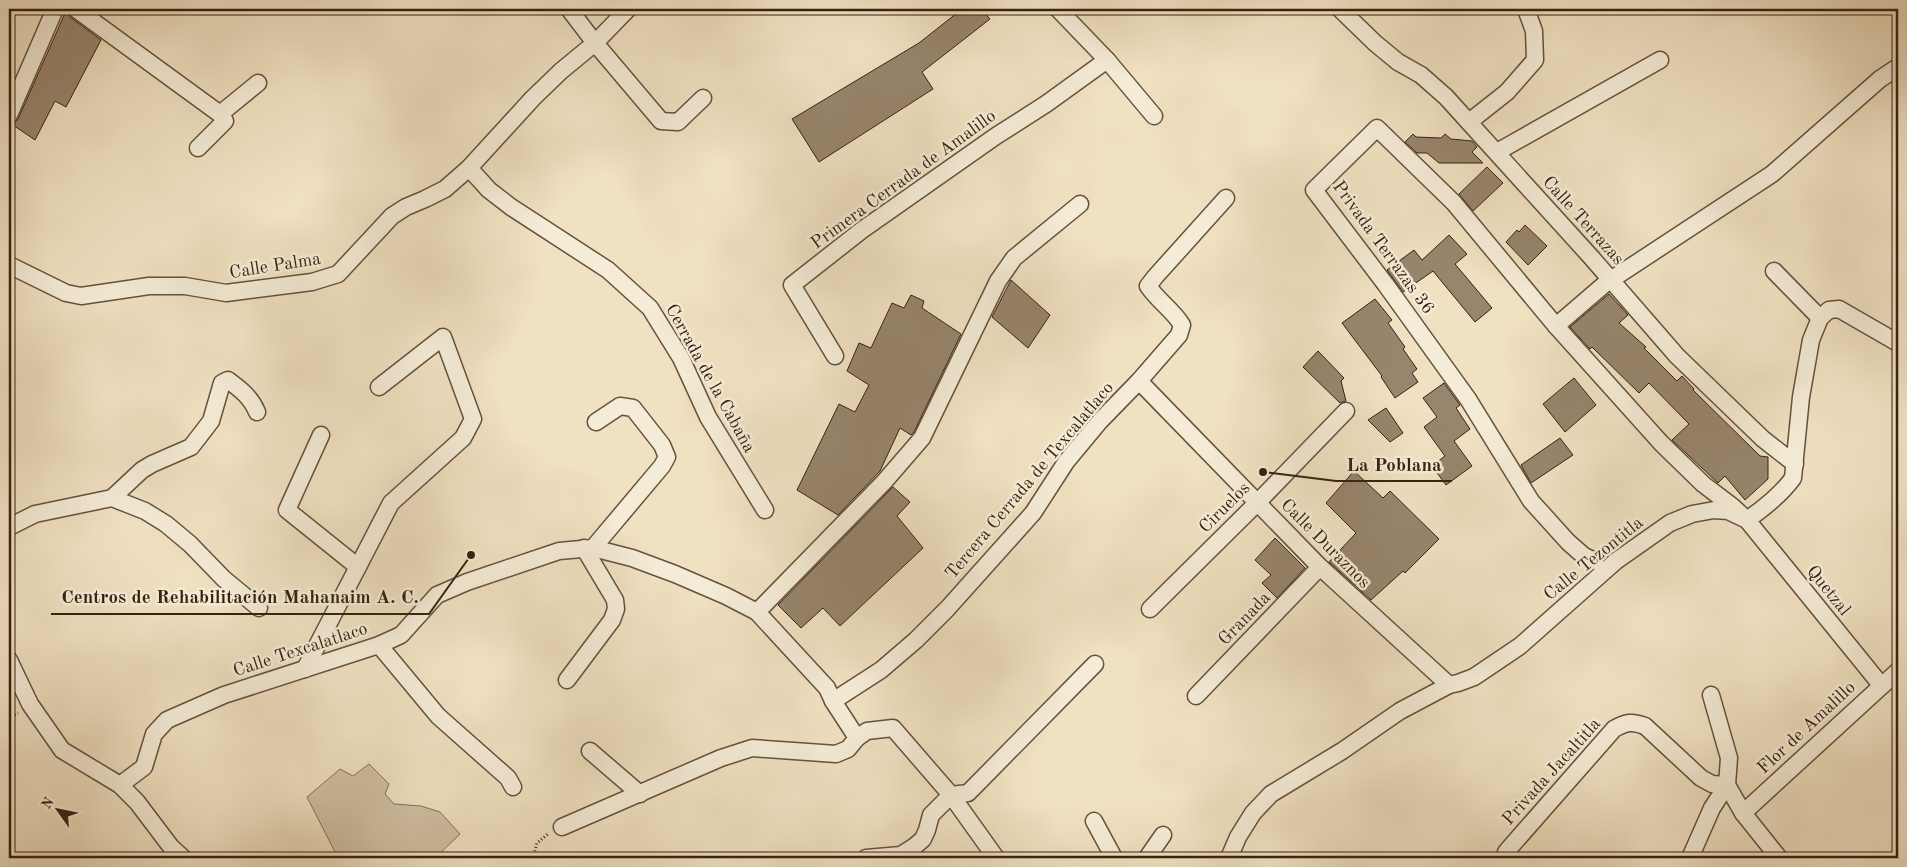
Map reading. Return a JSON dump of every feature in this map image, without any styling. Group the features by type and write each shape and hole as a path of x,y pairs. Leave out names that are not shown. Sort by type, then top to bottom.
{"street":[{"path":"9,115 55,9"},
{"path":"76,9 222,118"},
{"path":"569,9 595,43 661,120 678,122 704,98"},
{"name":"Calle Palma","path":"9,265 66,293 81,296 149,286 185,286 226,293 312,282 338,274 392,216 406,207 425,200 445,189 469,168 533,98 561,71 595,43 628,9"},
{"path":"1058,9 1107,60 1154,116"},
{"name":"Calle Terrazas","path":"1340,9 1375,43 1398,62 1421,75 1446,97 1677,356 1763,439 1795,464"},
{"path":"1469,122 1507,92 1535,60 1534,31 1526,9"},
{"name":"Primera Cerrada de Amalillo","path":"835,356 792,285 862,230 1107,60"},
{"path":"1497,152 1660,60"},
{"path":"1556,326 1611,280 1772,174 1880,79 1898,67"},
{"path":"198,148 222,118 258,83"},
{"name":"Privada Terrazas 36","path":"1595,561 1584,556 1568,542 1531,501 1468,399 1386,285 1314,190 1377,128 1454,202 1556,326 1662,444 1703,484 1747,520"},
{"name":"Cerrada de la Cabaña","path":"469,168 489,190 511,207 608,270 650,308 681,358 708,417 765,510"},
{"name":"Tercera Cerrada de Texcalatlaco","path":"833,701 881,670 916,640 947,609 1033,513 1066,462 1179,335 1182,325 1177,317 1156,298 1148,286 1226,198"},
{"path":"757,612 884,482 922,438 998,281 1014,258 1080,204"},
{"path":"1774,271 1820,318"},
{"path":"1747,520 1763,508 1793,478 1804,378 1811,340 1820,318 1829,310 1839,309 1898,344"},
{"path":"305,669 391,503 463,438 473,419 443,337 379,387"},
{"path":"9,527 34,514 112,498 142,470 191,447 211,422 222,383 228,380 246,394 254,404 257,412"},
{"name":"Calle Duraznos","path":"1139,381 1320,567 1449,685"},
{"path":"567,680 612,620 616,610 616,600 589,548 662,466 666,457 662,445 633,408 620,406 596,422"},
{"name":"Ciruelos","path":"1150,610 1346,411"},
{"path":"321,435 287,510 358,567"},
{"path":"112,498 145,511 166,524 190,544 224,579 259,608"},
{"name":"Calle Tezontitla","path":"1229,858 1238,836 1252,814 1271,794 1342,751 1400,711 1449,685 1474,677 1520,646 1616,561 1670,523 1692,514 1714,510 1728,511 1747,520"},
{"name":"Quetzal","path":"1747,520 1881,685"},
{"name":"Calle Texcalatlaco","path":"120,785 144,767 154,734 167,720 224,695 379,645 401,635 438,595 467,582 559,551 589,548 632,558 676,574 757,612 827,688 833,701 857,738"},
{"name":"Granada","path":"1196,696 1320,567"},
{"path":"379,645 438,716 508,778 513,787"},
{"path":"9,660 30,704 62,750 120,785 137,802 170,847 183,858"},
{"path":"866,858 901,855 915,846 923,838 931,815 951,795 968,793 1095,664"},
{"name":"Flor de Amalillo","path":"1742,813 1898,671"},
{"path":"1690,858 1712,808 1727,785 1729,758 1711,695"},
{"name":"Privada Jacaltitla","path":"1506,852 1614,730 1624,723 1634,721 1645,726 1701,778 1712,784 1727,785"},
{"path":"562,827 721,758 752,748 836,754 848,749 857,738 867,731 893,728 951,795 996,858"},
{"path":"590,751 640,794"},
{"path":"1727,785 1742,813 1779,858"},
{"path":"1094,821 1114,858"},
{"path":"1147,858 1163,835"}],"path":[{"path":"533,858 537,843 544,836 562,827"}],"shaded area":[{"path":"369,764 389,784 385,794 394,804 421,806 440,812 460,834 435,858 338,858 307,797 340,769 353,776"}],"building":[{"path":"962,9 981,9 990,19 922,72 933,89 819,162 792,119 919,43"},
{"path":"66,11 70,17 101,40 66,107 55,101 35,140 13,125 18,119"},
{"path":"1413,134 1416,137 1441,138 1445,134 1451,139 1472,141 1477,147 1472,152 1483,163 1439,163 1427,153 1417,153 1405,142"},
{"path":"1487,167 1503,183 1473,211 1459,194"},
{"path":"1525,225 1547,246 1528,265 1506,242 1517,230 1519,232"},
{"path":"1449,235 1467,254 1455,264 1492,308 1475,322 1433,271 1403,292 1387,270 1414,250 1422,260"},
{"path":"1011,280 1050,315 1028,348 992,317"},
{"path":"1609,294 1628,315 1619,323 1646,347 1644,348 1677,381 1682,376 1693,390 1760,456 1768,457 1768,479 1745,500 1725,476 1718,483 1672,440 1689,424 1649,383 1639,393 1592,347 1590,349 1570,327"},
{"path":"911,295 924,301 922,308 961,334 914,432 911,435 900,428 880,471 838,515 797,490 839,404 855,412 869,385 847,371 859,343 871,348 892,303 904,308"},
{"path":"1375,299 1392,320 1388,323 1405,347 1403,349 1417,369 1412,373 1418,382 1395,398 1382,376 1342,323"},
{"path":"1318,351 1344,378 1341,381 1346,401 1340,403 1303,367"},
{"path":"1574,378 1596,405 1565,432 1543,404"},
{"path":"1444,383 1460,405 1456,408 1470,429 1454,441 1472,466 1446,485 1432,466 1445,456 1424,427 1437,417 1423,398"},
{"path":"1386,408 1403,433 1390,442 1368,420"},
{"path":"1560,438 1573,455 1531,483 1521,465"},
{"path":"1354,471 1383,498 1390,491 1439,539 1405,573 1403,571 1371,600 1329,562 1356,533 1326,503"},
{"path":"893,487 910,502 897,516 923,548 840,626 823,608 801,628 778,605"},
{"path":"1275,538 1305,568 1277,598 1262,583 1271,575 1255,560"}],"place":[{"name":"La Poblana","path":"1263,472"},
{"name":"Centros de Rehabilitación Mahanaim A. C.","path":"471,555"}]}
